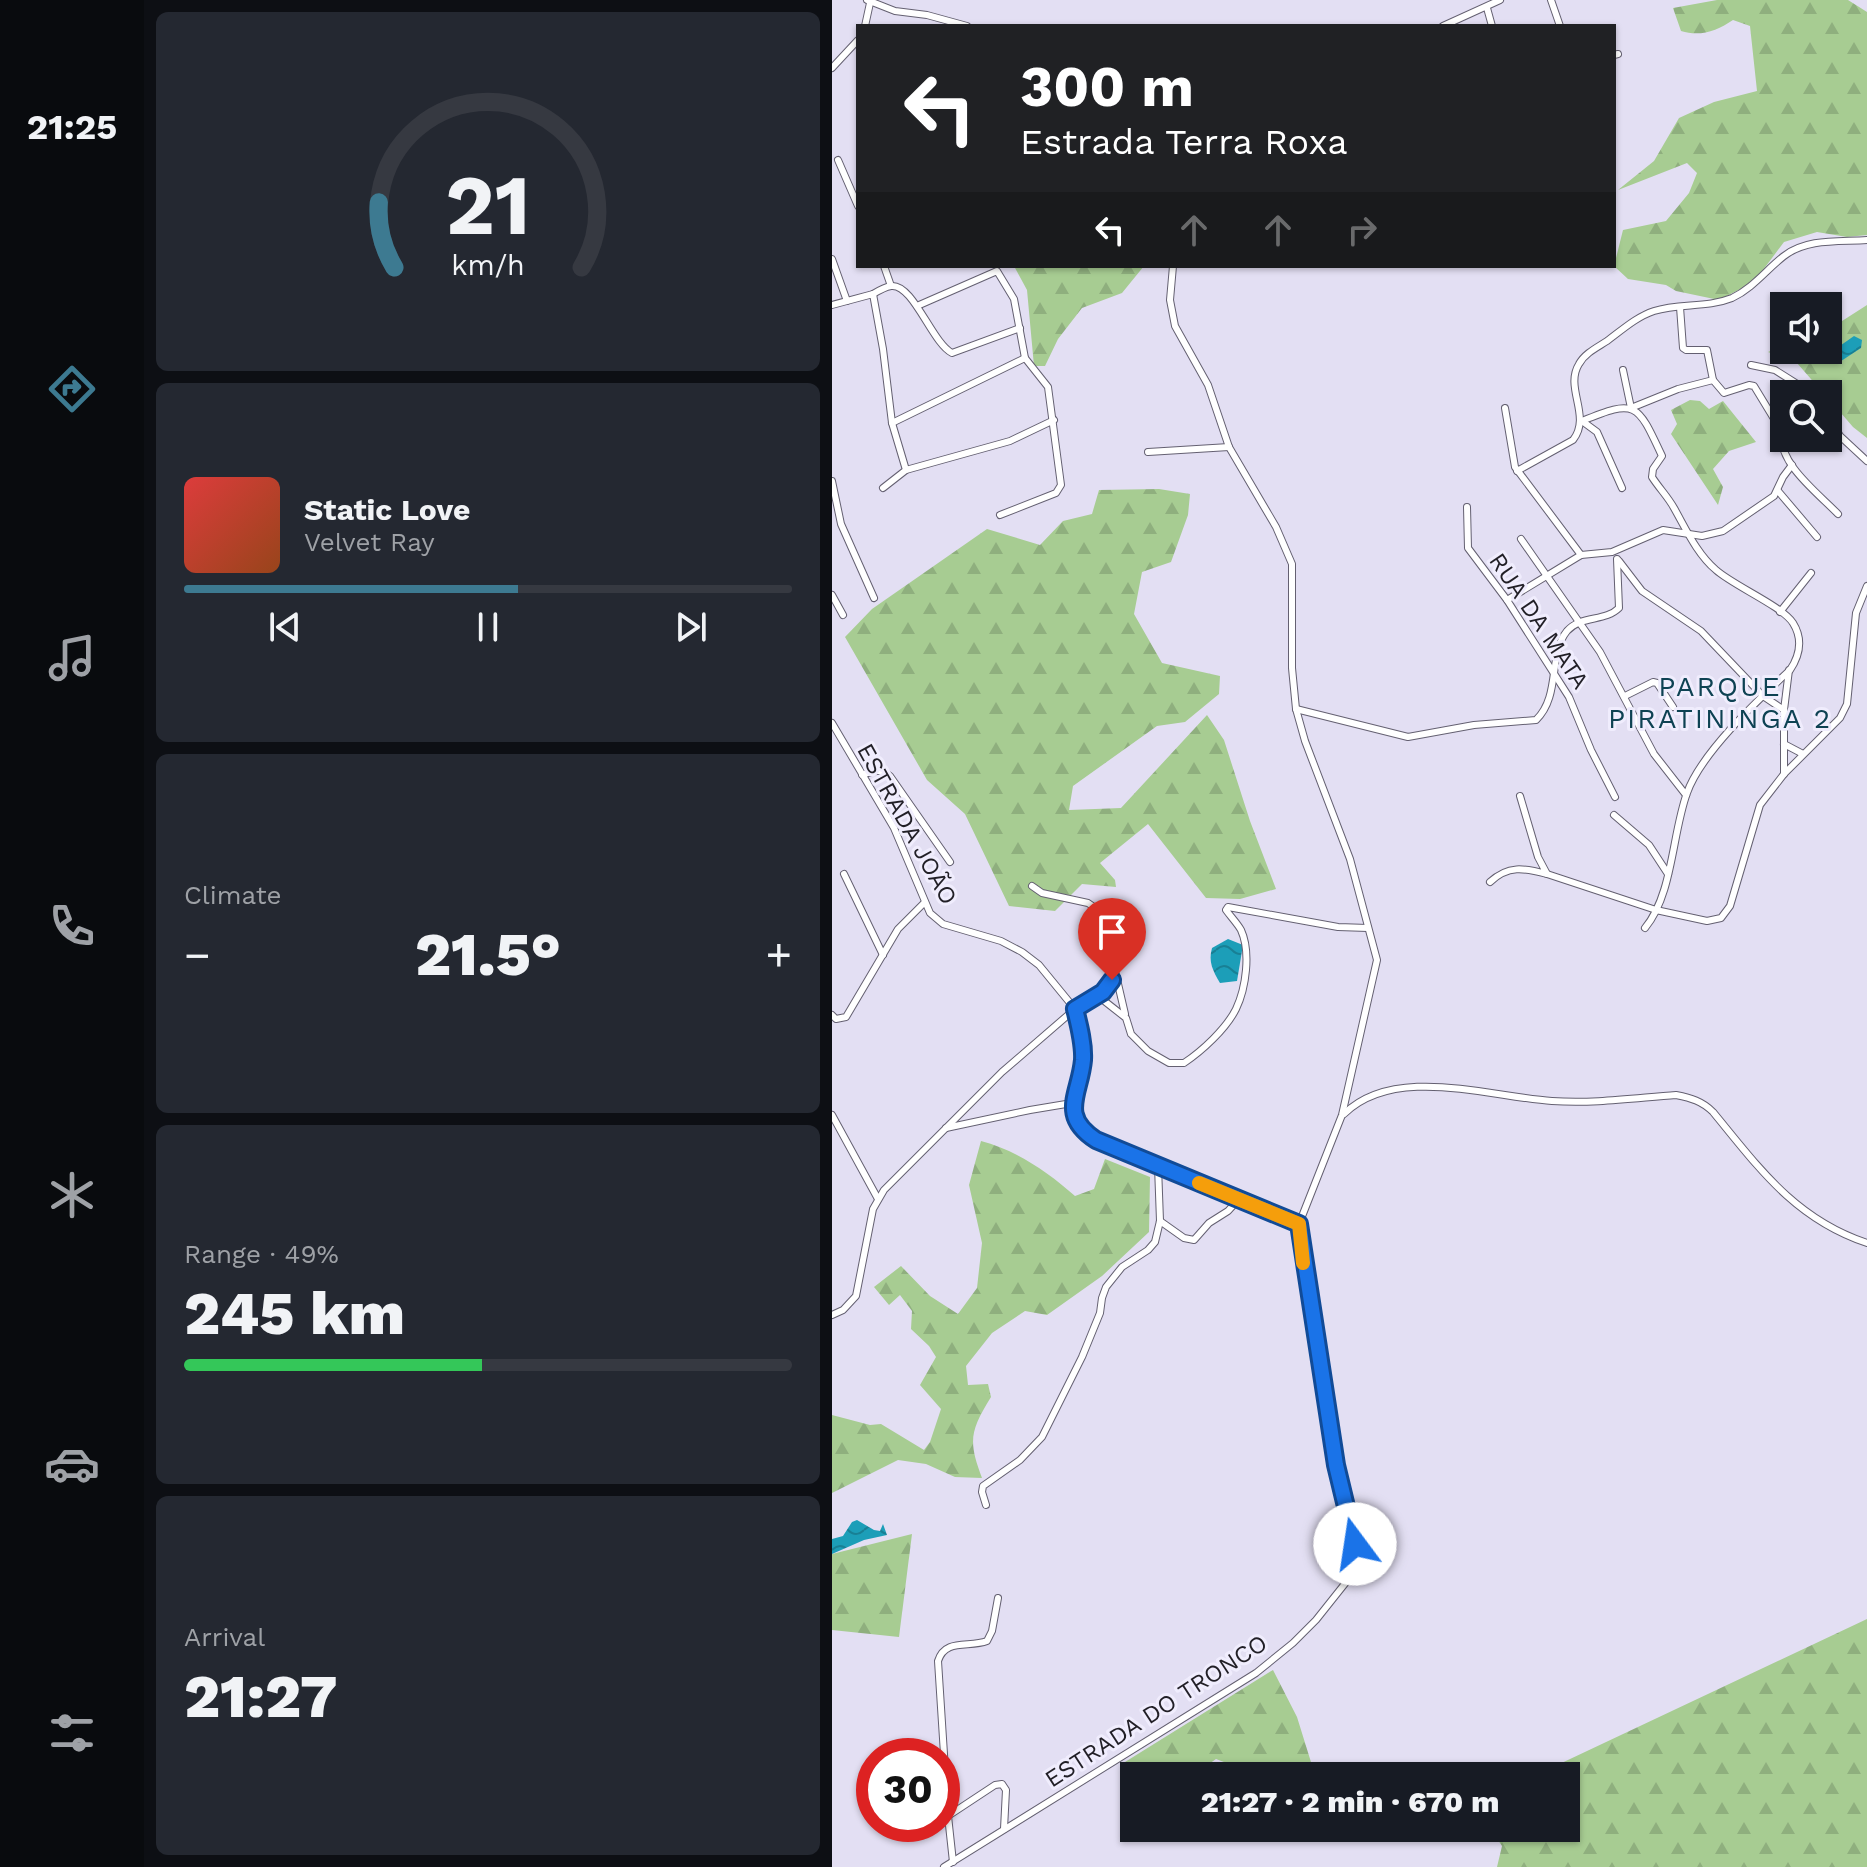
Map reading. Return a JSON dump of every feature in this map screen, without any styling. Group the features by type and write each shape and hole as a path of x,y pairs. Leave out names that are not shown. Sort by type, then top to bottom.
{"street":[{"path":"1448,24 1500,0"},
{"path":"1551,0 1559,24"},
{"path":"865,24 868,2 959,24"},
{"path":"1487,8 1491,24"},
{"path":"832,68 856,42"},
{"path":"838,160 856,201"},
{"path":"1517,471 1573,440 1582,421 1575,382 1577,367 1581,360 1641,317 1664,309 1719,303 1735,296 1797,248 1821,242 1867,240"},
{"path":"832,259 847,301"},
{"path":"885,268 891,286"},
{"path":"1075,1009 1083,1059 1072,1103 1075,1117 1089,1135 1299,1224 1342,1115 1377,960 1350,859 1296,709 1292,668 1292,564 1276,527 1229,447 1208,385 1180,337 1171,313 1173,268"},
{"path":"917,306 997,271 1014,299 1025,358 1048,387 1054,420 1059,489 1056,493 1000,515"},
{"path":"832,305 891,286 899,287 917,306 941,345 952,353 1020,328"},
{"path":"873,294 892,423 906,470"},
{"path":"1680,307 1683,348 1707,350 1713,380 1724,393 1754,386 1782,432 1780,444 1792,465 1838,514"},
{"path":"892,423 1025,358"},
{"path":"1751,365 1775,370 1791,380"},
{"path":"1623,370 1631,408 1639,414 1662,456 1653,469 1652,477 1686,533 1712,566 1726,578 1793,622 1799,638 1799,653 1790,670 1700,764 1686,795 1668,874 1656,910 1645,928"},
{"path":"1582,421 1616,407 1631,408 1678,389 1713,380"},
{"path":"1505,408 1517,471 1581,555"},
{"path":"883,488 906,470 1010,441 1054,420"},
{"path":"1582,421 1597,432 1622,488"},
{"path":"1842,438 1867,461"},
{"path":"1148,452 1229,447"},
{"path":"1507,600 1581,555 1615,556 1655,532 1670,530 1702,536 1723,531 1770,500 1792,465"},
{"path":"832,481 841,524 874,598"},
{"path":"1778,491 1817,537"},
{"name":"RUA DA MATA","path":"1467,507 1468,548 1507,600 1555,675 1575,709 1591,750 1615,797"},
{"path":"832,531 841,524"},
{"path":"1521,539 1581,622 1625,696 1654,754 1686,795"},
{"path":"1296,709 1408,737 1474,725 1536,720 1545,707 1563,637 1581,622 1611,614 1619,608 1615,556"},
{"path":"1615,556 1642,591 1701,631 1763,696 1784,710"},
{"path":"1780,612 1811,573"},
{"path":"1490,882 1502,871 1524,868 1656,910 1707,921 1714,921 1726,913 1760,805 1784,774 1840,718 1847,704 1856,613 1867,586"},
{"path":"832,595 843,615"},
{"path":"1784,774 1784,710 1790,670"},
{"path":"1625,696 1653,682 1657,683 1673,707"},
{"name":"ESTRADA JOÃO","path":"832,723 905,851 930,913 943,924 1001,941 1022,952 1039,965 1075,1009"},
{"path":"1784,744 1803,754"},
{"path":"862,775 884,770 950,862"},
{"path":"1520,796 1538,857 1547,874"},
{"path":"1614,815 1649,845 1668,874"},
{"path":"844,874 883,955"},
{"path":"1032,886 1042,893 1088,903 1101,912 1115,941 1115,971 1131,1034 1158,1057 1178,1064 1192,1057 1236,1009 1247,953 1241,929 1226,910 1228,907 1338,927 1368,928"},
{"path":"832,1015 836,1019 846,1017 898,929 924,903"},
{"path":"832,1315 843,1310 856,1296 870,1222 878,1199 896,1177 1002,1072 1075,1009 1108,988 1115,971"},
{"path":"1098,996 1126,1018"},
{"path":"1342,1115 1361,1099 1373,1095 1434,1087 1553,1102 1676,1095 1687,1097 1713,1112 1759,1169 1796,1206 1825,1226 1867,1243"},
{"path":"946,1128 1072,1103"},
{"path":"833,1120 878,1199"},
{"path":"986,1505 983,1486 1020,1460 1042,1437 1061,1403 1100,1313 1106,1287 1122,1267 1155,1242 1160,1221 1158,1166"},
{"path":"1160,1221 1184,1238 1194,1240 1209,1223 1228,1211 1239,1199"},
{"name":"ESTRADA DO TRONCO","path":"944,1867 1256,1673 1303,1634 1351,1576 1357,1552 1336,1465 1299,1224"},
{"path":"943,1738 938,1661 945,1650 958,1644 987,1641 998,1598"},
{"path":"960,1808 995,1785 1002,1784 1006,1790 1004,1829"},
{"path":"951,1842 953,1862"}],"green space":[{"path":"1717,0 1848,0 1867,12 1867,235 1847,237 1817,232 1784,242 1754,282 1719,300 1676,291 1666,285 1628,279 1616,268 1623,230 1666,221 1689,193 1697,173 1687,163 1618,190 1654,161 1679,118 1714,102 1757,91 1750,26 1733,20 1708,32 1681,31 1673,8"},
{"path":"1015,268 1142,268 1122,293 1082,308 1058,339 1045,366 1034,366 1027,290"},
{"path":"1867,305 1867,438 1842,414 1842,380 1812,380 1798,364 1842,364 1842,321"},
{"path":"1690,400 1700,401 1709,409 1723,401 1756,442 1729,451 1713,469 1723,487 1718,505 1671,434 1677,424 1671,410"},
{"path":"1159,489 1190,494 1188,515 1171,562 1142,572 1134,614 1162,663 1220,676 1219,694 1185,722 1157,726 1073,786 1069,810 1121,808 1207,715 1224,740 1276,889 1240,899 1206,898 1148,824 1100,863 1115,880 1116,887 1082,884 1055,911 1009,906 965,814 927,780 845,637 872,609 987,529 1040,545 1063,521 1092,514 1099,490"},
{"path":"981,1141 1031,1163 1075,1196 1094,1189 1105,1159 1150,1177 1149,1232 1102,1276 1047,1315 1025,1311 992,1333 966,1366 968,1385 988,1384 991,1397 973,1436 982,1478 955,1477 926,1464 898,1460 832,1493 832,1415 870,1425 881,1424 924,1450 930,1442 941,1409 920,1385 936,1357 911,1329 912,1311 900,1295 889,1305 874,1287 901,1266 930,1296 958,1314 977,1288 982,1243 969,1185"},
{"path":"912,1534 899,1637 832,1630 832,1554"},
{"path":"1867,1619 1867,1867 1497,1867 1502,1846 1499,1842 1580,1842 1580,1762 1564,1762"},
{"path":"1273,1670 1297,1717 1311,1762 1224,1762 1216,1759 1212,1762 1125,1762"}],"water":[{"path":"1854,336 1862,340 1861,348 1842,360 1842,344"},
{"path":"1228,939 1243,945 1237,981 1220,983 1212,966 1211,953 1212,948"},
{"path":"857,1520 880,1531 883,1524 887,1535 864,1540 832,1554 832,1539 843,1536 852,1522"}],"slow traffic":[{"path":"1199,1183 1299,1224 1303,1263"}],"district":[{"name":"PARQUE PIRATININGA 2","path":"1720,702"}],"route":[{"path":"1112,980 1103,992 1075,1009 1083,1059 1072,1103 1075,1117 1096,1140 1299,1224 1336,1465 1355,1544"}]}
